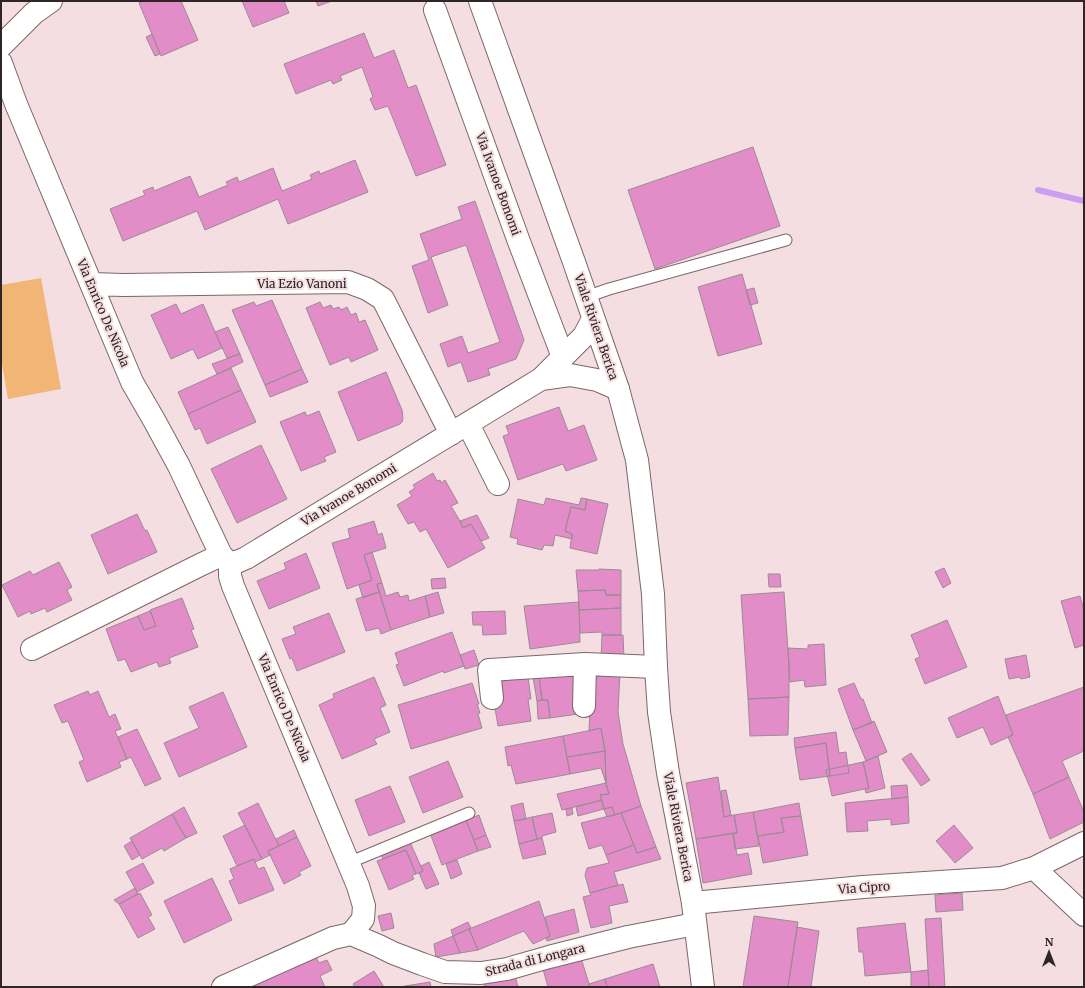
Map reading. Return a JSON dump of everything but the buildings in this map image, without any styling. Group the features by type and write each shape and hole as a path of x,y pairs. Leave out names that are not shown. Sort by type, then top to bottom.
{"street":[{"path":"1,46 34,13 50,1"},
{"name":"Viale Riviera Berica","path":"480,1 618,390 637,460 653,594 659,712 668,773 694,913 703,987"},
{"name":"Via Ivanoe Bonomi","path":"435,10 518,239 563,357"},
{"name":"Via Enrico De Nicola","path":"1,63 16,104 132,382 179,466 225,560 232,586 358,886 364,906 363,919 351,934"},
{"name":"Via Ezio Vanoni","path":"91,284 124,285 348,282 367,289 383,299 459,429"},
{"name":"Via Ivanoe Bonomi","path":"225,560 239,562 246,558 541,379 584,336 593,318"},
{"name":"Via Ivanoe Bonomi","path":"541,379 570,375 597,380 618,390"},
{"path":"459,429 498,484"},
{"path":"32,649 200,565 225,560"},
{"path":"584,706 585,664"},
{"path":"492,698 489,670 585,664 656,667"},
{"name":"Via Cipro","path":"694,913 863,888 1002,878 1034,868 1084,843"},
{"path":"1034,868 1084,915"},
{"name":"Strada di Longara","path":"351,934 393,953 445,972 481,973 507,969 628,937 694,913"},
{"path":"222,987 333,938 351,934"}],"lane":[{"path":"586,297 609,289 786,240"},
{"path":"348,863 469,813"}],"shaded area":[{"path":"41,278 61,389 8,399 1,358 1,285"}],"waterway":[{"path":"1038,190 1084,201"}]}
